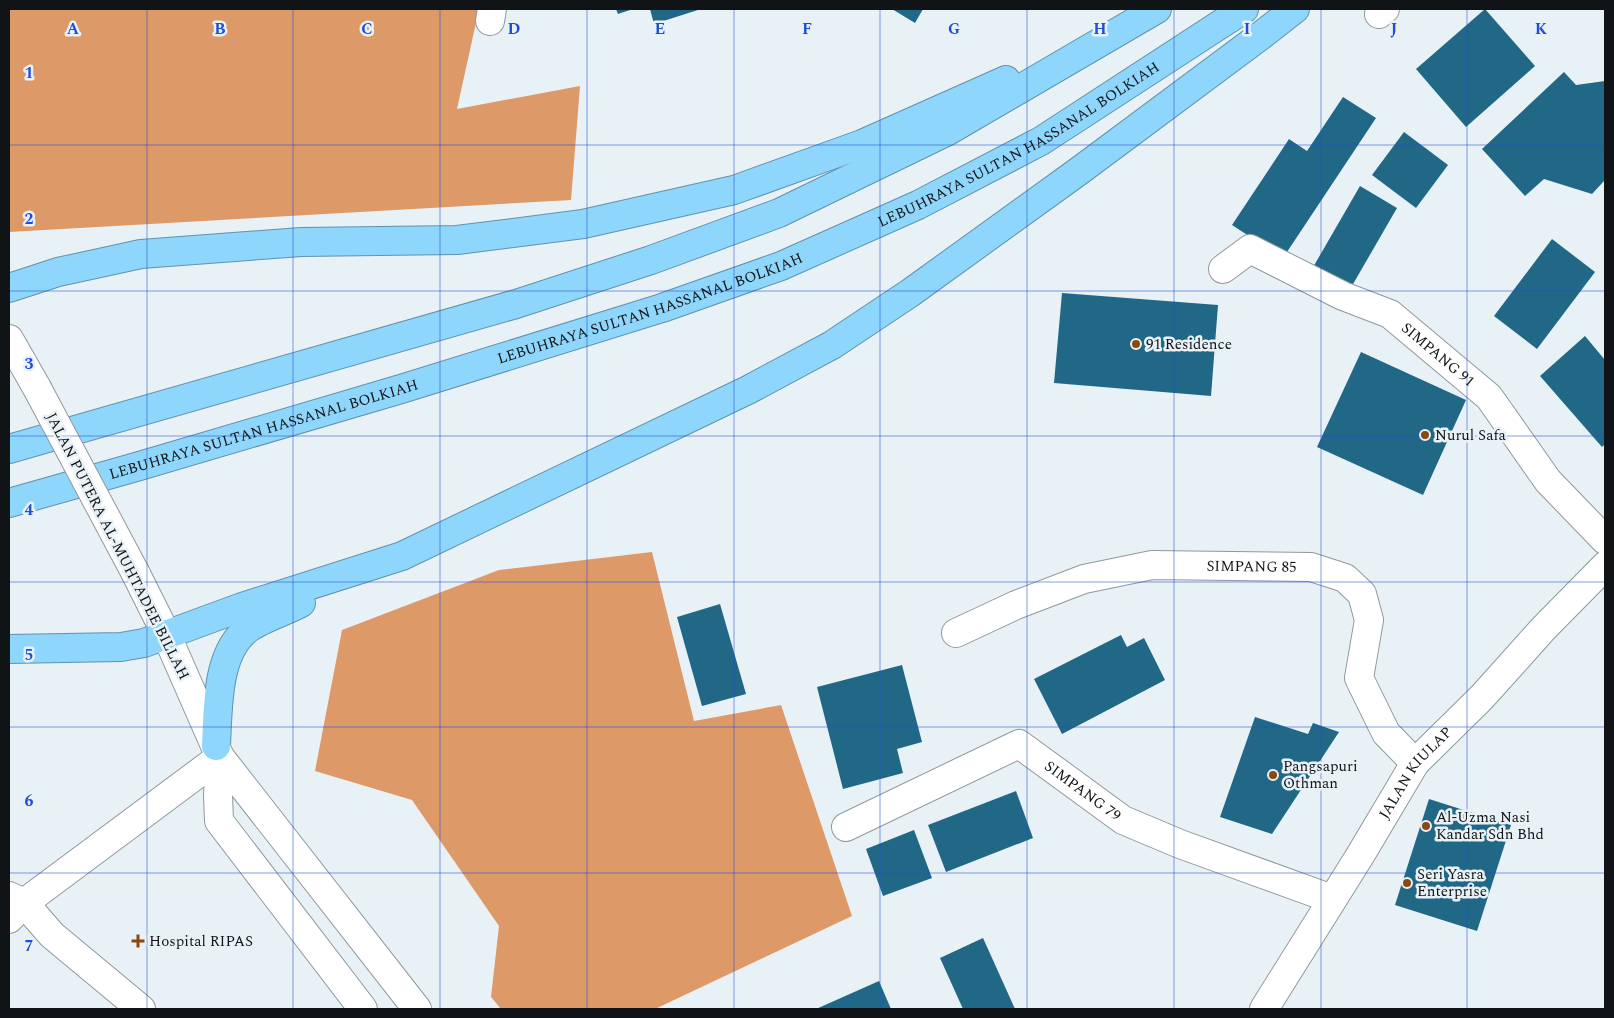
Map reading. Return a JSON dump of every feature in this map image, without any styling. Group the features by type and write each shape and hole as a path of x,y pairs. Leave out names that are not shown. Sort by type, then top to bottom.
{"highway":[{"name":"LEBUHRAYA SULTAN HASSANAL BOLKIAH","path":"9,503 401,389 662,308 781,266 918,205 1041,142 1244,9"},
{"path":"218,751 221,680 227,658 236,640 249,628 748,390 832,345 968,252 1252,43 1295,9"},
{"path":"9,288 58,272 141,254 301,242 457,240 582,224 734,190 862,144 1149,14"},
{"path":"9,449 516,304 651,260 770,216 948,131 1149,14"},
{"path":"9,649 122,647 144,643 242,607 402,556"}],"street":[{"name":"SIMPANG 91","path":"1223,269 1250,249 1344,296 1390,314 1489,397 1548,481 1605,540"},
{"name":"JALAN PUTERA AL-MUHTADEE BILLAH","path":"9,338 136,574 166,634 218,751 417,1009"},
{"name":"SIMPANG 85","path":"956,633 1016,605 1084,579 1152,565 1311,567 1345,578 1362,594 1369,620 1359,678 1386,732 1415,763"},
{"name":"JALAN KIULAP","path":"1264,1009 1361,854 1415,763 1482,697 1543,629 1605,566"},
{"name":"SIMPANG 79","path":"846,827 1019,744 1123,820 1180,844 1332,899"},
{"name":"JALAN PUTERA AL-MUHTADEE BILLAH","path":"218,751 219,821 363,1009"},
{"path":"141,1009 14,906 218,751"}],"shaded area":[{"path":"9,9 479,9 457,109 580,86 571,200 9,232"},
{"path":"652,552 694,721 781,705 852,916 655,1009 501,1009 491,997 499,926 412,800 315,771 342,630 499,570"}],"building":[{"path":"616,9 633,9 618,14"},
{"path":"650,9 701,9 654,24"},
{"path":"892,9 923,9 915,23"},
{"path":"1485,9 1535,66 1466,127 1416,69"},
{"path":"1564,72 1576,85 1605,81 1605,180 1592,194 1544,179 1525,196 1482,149"},
{"path":"1343,97 1376,118 1283,258 1232,225 1289,139 1307,151"},
{"path":"1404,132 1448,165 1416,208 1372,175"},
{"path":"1360,186 1397,208 1349,291 1312,269"},
{"path":"1552,239 1595,272 1537,349 1494,316"},
{"name":"91 Residence","path":"1062,293 1218,305 1211,396 1054,383"},
{"path":"1585,336 1605,360 1605,444 1602,447 1540,376"},
{"path":"1361,352 1466,400 1423,495 1317,447"},
{"path":"720,604 746,694 702,706 677,617"},
{"path":"1121,635 1127,647 1144,638 1165,680 1062,734 1034,679"},
{"path":"902,665 922,742 897,749 903,773 843,789 817,687"},
{"name":"Pangsapuri Othman","path":"1255,717 1308,734 1313,723 1339,732 1272,834 1220,817"},
{"path":"1016,791 1033,838 946,872 928,825"},
{"path":"1429,799 1511,825 1477,931 1395,905"},
{"path":"914,830 932,878 883,896 866,849"},
{"path":"983,938 1015,1009 963,1009 940,958"},
{"path":"879,981 891,1009 816,1009"}],"place":[{"name":"91 Residence","path":"1136,344"},
{"name":"Nurul Safa","path":"1425,435"},
{"name":"Pangsapuri Othman","path":"1273,775"},
{"name":"Al-Uzma Nasi Kandar Sdn Bhd","path":"1426,826"},
{"name":"Seri Yasra Enterprise","path":"1407,883"},
{"name":"Hospital RIPAS","path":"138,941"}]}
